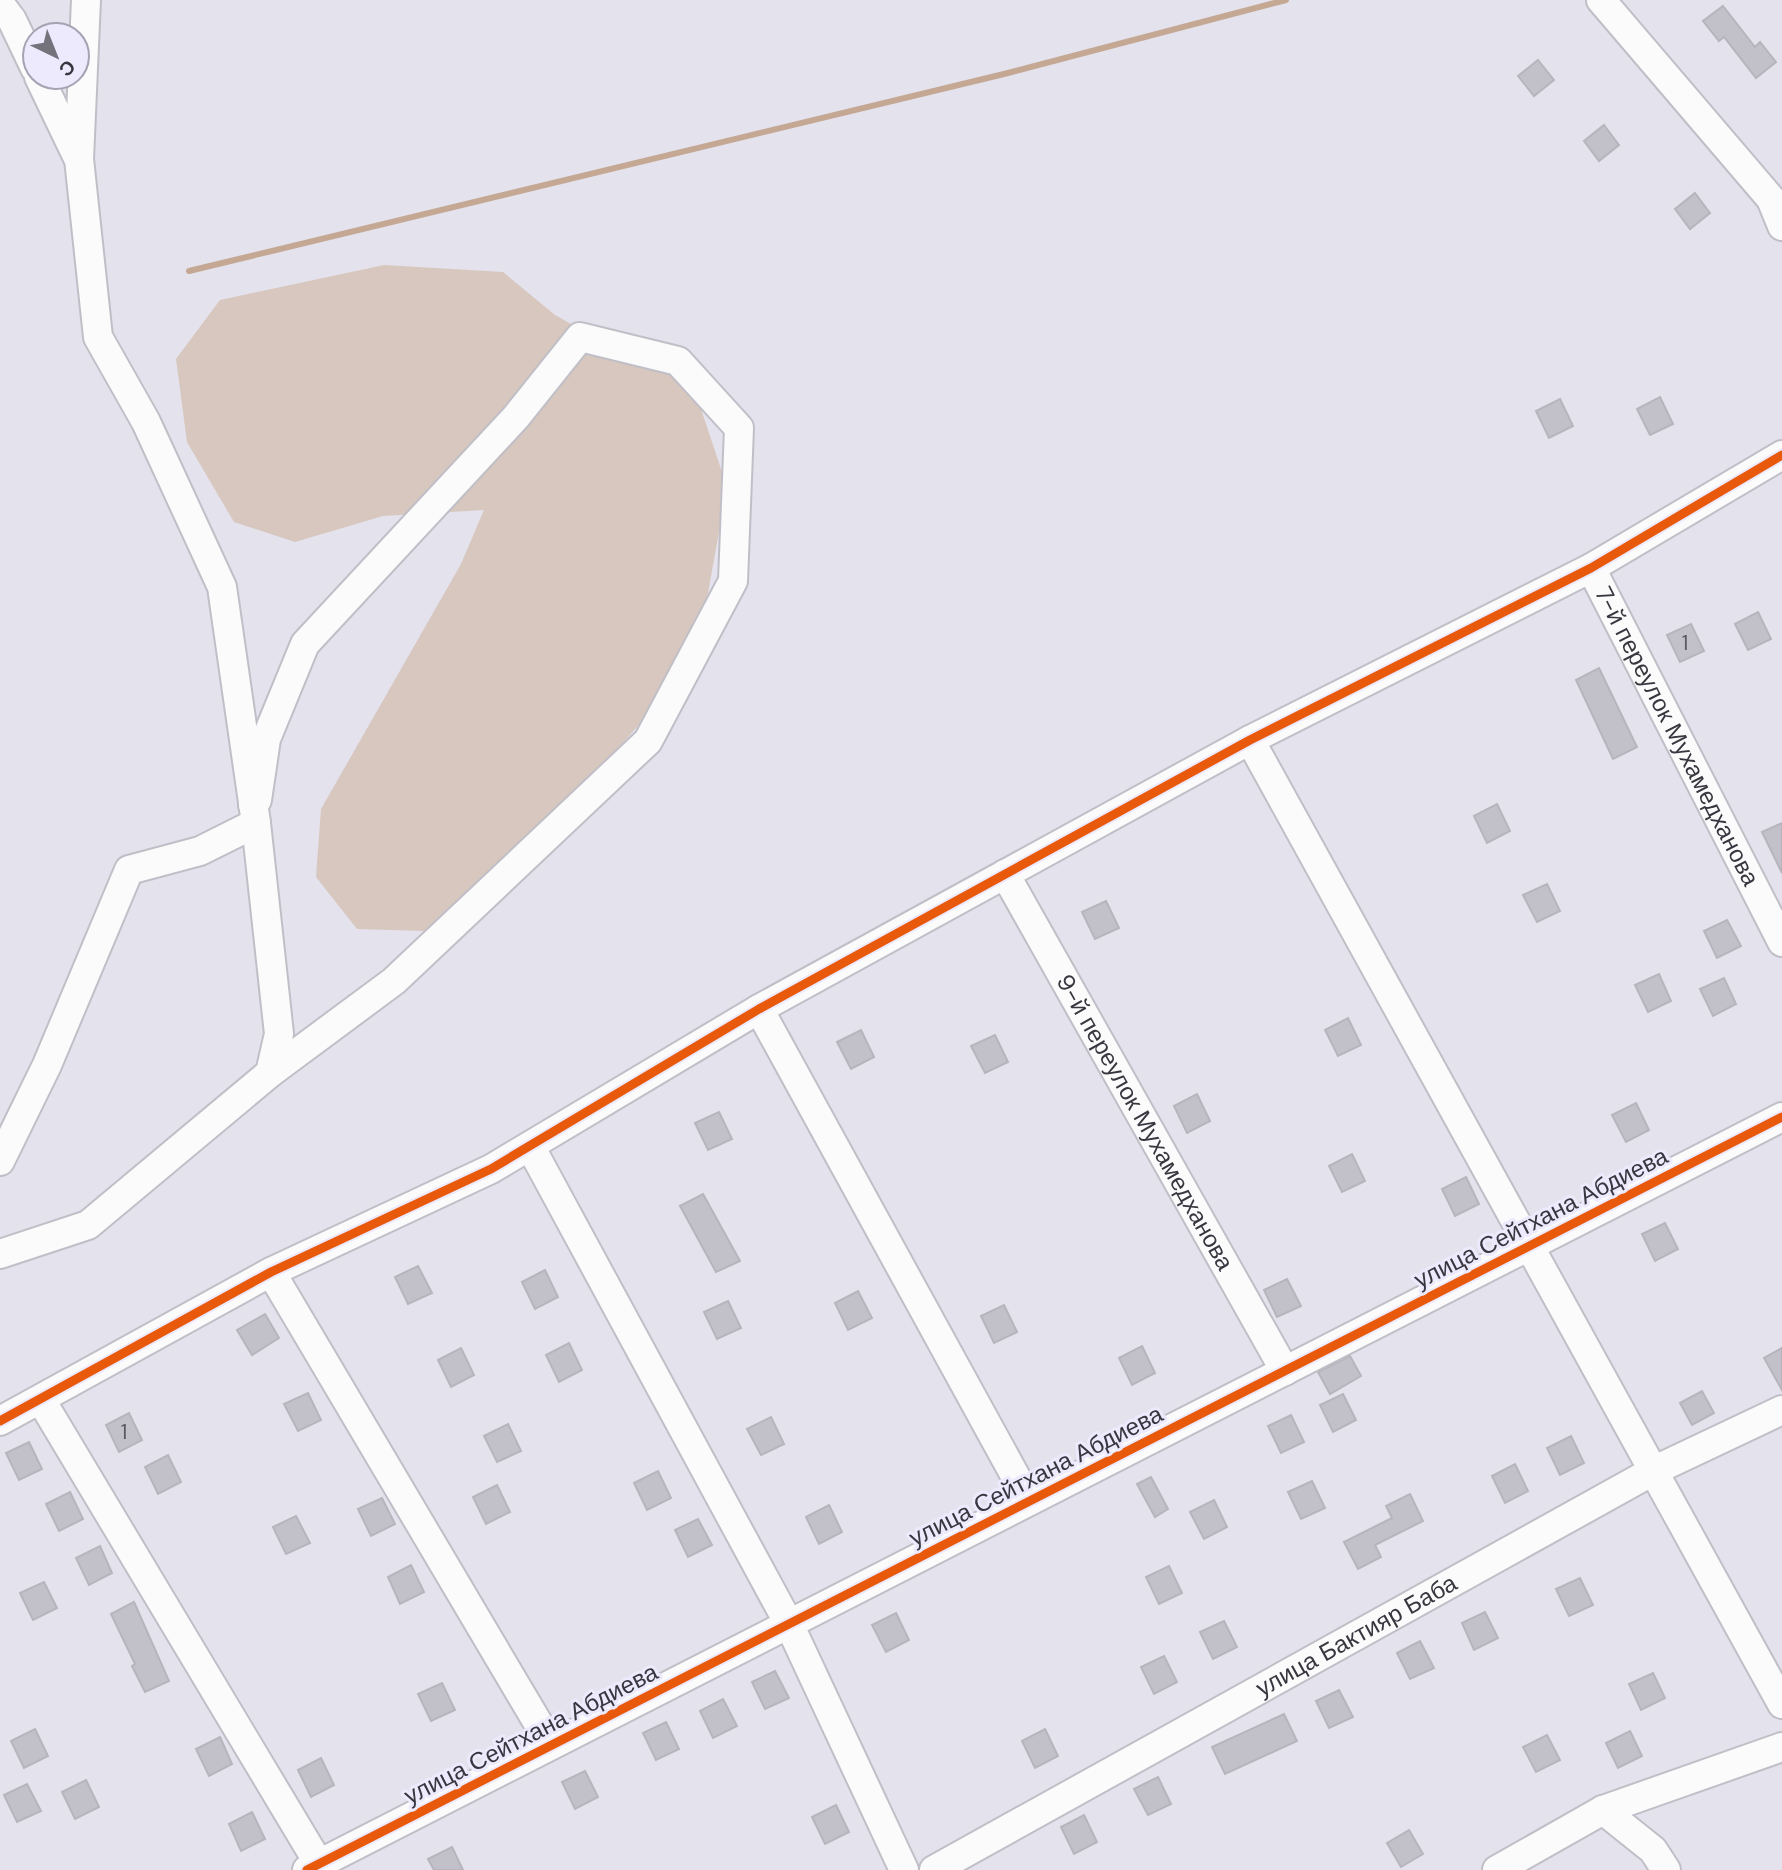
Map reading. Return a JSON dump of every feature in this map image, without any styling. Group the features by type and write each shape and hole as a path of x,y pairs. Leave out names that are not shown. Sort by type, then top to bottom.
{"street":[{"path":"86,0 79,159 98,337 146,422 222,587 255,814 279,1034 270,1073"},
{"path":"1601,0 1771,199 1782,226"},
{"path":"0,4 21,39"},
{"path":"46,91 79,159"},
{"path":"0,1161 47,1065 129,870 200,851 255,814 266,739 305,644 516,417 580,337 678,361 739,428 733,580 648,741 394,981 270,1073 88,1225 0,1254"},
{"path":"0,1421 271,1272 491,1169 759,1009 1250,740 1591,568 1782,455"},
{"name":"7-й переулок Мухамедханова","path":"1591,568 1782,942"},
{"path":"1250,740 1782,1704"},
{"name":"9-й переулок Мухамедханова","path":"1005,874 1285,1371"},
{"path":"759,1009 1029,1501"},
{"name":"улица Сейтхана Абдиева","path":"313,1867 1782,1117"},
{"path":"530,1146 789,1624 904,1870"},
{"path":"271,1272 551,1745"},
{"path":"41,1400 313,1867"},
{"name":"улица Бактияр Баба","path":"934,1870 1654,1471 1782,1410"},
{"path":"1497,1870 1603,1810 1782,1747"},
{"path":"1603,1810 1653,1850 1666,1870"}],"shaded area":[{"path":"384,265 503,272 555,315 580,329 684,358 727,487 696,660 599,770 536,851 425,931 357,929 316,877 321,809 461,564 484,510 383,516 295,542 234,522 187,442 176,359 220,300"}],"building":[{"path":"1723,6 1755,47 1760,42 1776,62 1756,78 1724,37 1719,41 1703,21"},
{"path":"1538,60 1554,80 1534,96 1518,76"},
{"path":"1604,125 1619,145 1599,161 1584,141"},
{"path":"1695,193 1710,213 1690,229 1675,209"},
{"path":"1660,397 1673,424 1650,435 1637,409"},
{"path":"1560,399 1573,426 1549,438 1536,411"},
{"path":"1758,612 1771,639 1748,650 1735,624"},
{"path":"1691,624 1704,651 1680,662 1667,635"},
{"path":"1599,668 1637,747 1613,759 1576,680"},
{"path":"1497,804 1510,831 1487,843 1474,816"},
{"path":"1782,823 1782,873 1762,832"},
{"path":"1547,884 1560,911 1537,922 1523,895"},
{"path":"1106,901 1119,928 1095,939 1082,912"},
{"path":"1727,920 1741,946 1717,958 1704,931"},
{"path":"1659,974 1671,1001 1648,1012 1635,985"},
{"path":"1724,978 1736,1004 1713,1016 1700,989"},
{"path":"1348,1018 1361,1045 1338,1056 1325,1030"},
{"path":"861,1030 874,1057 851,1069 837,1042"},
{"path":"995,1035 1008,1062 985,1073 971,1046"},
{"path":"1197,1094 1210,1121 1187,1133 1174,1106"},
{"path":"1636,1103 1649,1130 1626,1142 1612,1115"},
{"path":"719,1112 732,1139 708,1150 695,1123"},
{"path":"1352,1154 1365,1181 1342,1192 1329,1166"},
{"path":"1466,1177 1479,1204 1455,1216 1442,1189"},
{"path":"703,1194 740,1261 716,1272 680,1206"},
{"path":"1665,1223 1678,1249 1655,1261 1642,1234"},
{"path":"418,1266 432,1293 408,1304 395,1277"},
{"path":"545,1270 558,1297 535,1309 522,1282"},
{"path":"1287,1279 1301,1306 1277,1317 1264,1290"},
{"path":"858,1291 872,1318 848,1330 835,1303"},
{"path":"728,1301 741,1328 717,1339 704,1312"},
{"path":"1004,1305 1017,1332 994,1343 981,1316"},
{"path":"265,1314 279,1338 252,1355 237,1330"},
{"path":"569,1343 582,1370 559,1382 546,1355"},
{"path":"1142,1346 1155,1373 1132,1385 1119,1358"},
{"path":"461,1348 474,1375 451,1387 438,1360"},
{"path":"1782,1348 1782,1390 1764,1358"},
{"path":"1350,1356 1361,1376 1330,1394 1318,1372"},
{"path":"1702,1391 1714,1413 1692,1425 1680,1403"},
{"path":"308,1393 321,1420 298,1431 284,1404"},
{"path":"1343,1394 1356,1420 1333,1432 1320,1405"},
{"path":"129,1413 142,1440 119,1452 106,1425"},
{"path":"1291,1415 1304,1442 1281,1453 1268,1426"},
{"path":"771,1417 784,1444 761,1455 747,1429"},
{"path":"508,1424 521,1451 497,1462 484,1436"},
{"path":"1571,1436 1584,1463 1560,1475 1547,1448"},
{"path":"29,1442 42,1469 19,1480 6,1453"},
{"path":"168,1455 181,1482 158,1494 145,1467"},
{"path":"1515,1464 1528,1491 1505,1503 1492,1476"},
{"path":"658,1471 671,1498 647,1510 634,1483"},
{"path":"1151,1477 1168,1509 1155,1517 1137,1484"},
{"path":"1312,1481 1325,1508 1301,1519 1288,1492"},
{"path":"497,1485 510,1512 486,1524 473,1497"},
{"path":"70,1492 83,1519 59,1531 46,1504"},
{"path":"1410,1494 1423,1521 1375,1545 1381,1557 1358,1569 1344,1542 1392,1518 1386,1506"},
{"path":"382,1498 395,1524 371,1536 358,1509"},
{"path":"1214,1500 1227,1527 1204,1539 1190,1512"},
{"path":"829,1505 842,1532 819,1544 806,1517"},
{"path":"296,1516 310,1543 286,1554 273,1527"},
{"path":"698,1519 712,1545 688,1557 675,1530"},
{"path":"100,1546 112,1573 89,1585 76,1558"},
{"path":"411,1565 424,1592 400,1604 388,1577"},
{"path":"1169,1566 1182,1593 1159,1604 1146,1577"},
{"path":"1580,1578 1593,1605 1569,1616 1556,1589"},
{"path":"44,1582 57,1608 33,1620 20,1593"},
{"path":"134,1602 169,1681 145,1692 111,1614"},
{"path":"1485,1612 1498,1638 1474,1650 1462,1623"},
{"path":"896,1613 909,1640 886,1652 872,1625"},
{"path":"1224,1621 1237,1647 1213,1659 1200,1632"},
{"path":"1420,1641 1434,1668 1410,1679 1397,1653"},
{"path":"1164,1656 1177,1682 1154,1694 1141,1667"},
{"path":"775,1671 789,1698 765,1709 752,1682"},
{"path":"1653,1673 1665,1698 1641,1710 1629,1684"},
{"path":"442,1683 455,1710 431,1721 418,1694"},
{"path":"1339,1690 1353,1717 1329,1728 1316,1701"},
{"path":"723,1699 737,1726 713,1738 700,1711"},
{"path":"1284,1714 1297,1741 1225,1774 1212,1747"},
{"path":"666,1722 679,1749 656,1760 643,1733"},
{"path":"35,1729 48,1756 24,1768 11,1741"},
{"path":"1045,1729 1058,1756 1035,1768 1022,1741"},
{"path":"1630,1731 1642,1756 1618,1768 1606,1743"},
{"path":"1547,1735 1560,1760 1536,1772 1523,1747"},
{"path":"220,1737 232,1764 209,1776 196,1749"},
{"path":"321,1758 334,1785 311,1797 298,1770"},
{"path":"585,1771 598,1797 575,1809 562,1782"},
{"path":"1158,1777 1171,1804 1148,1815 1134,1789"},
{"path":"86,1780 99,1807 75,1819 62,1792"},
{"path":"27,1784 41,1811 17,1822 4,1795"},
{"path":"836,1805 849,1832 825,1844 812,1817"},
{"path":"252,1812 265,1839 241,1851 229,1824"},
{"path":"1084,1815 1097,1842 1074,1854 1061,1827"},
{"path":"1409,1830 1423,1854 1401,1867 1387,1843"},
{"path":"452,1847 463,1870 434,1870 428,1859"}],"waterway":[{"path":"189,271 1004,74 1286,0"}],"cycle path":[{"path":"0,1421 271,1272 491,1169 759,1009 1250,740 1591,568 1782,455"},
{"path":"307,1870 1782,1117"}]}
